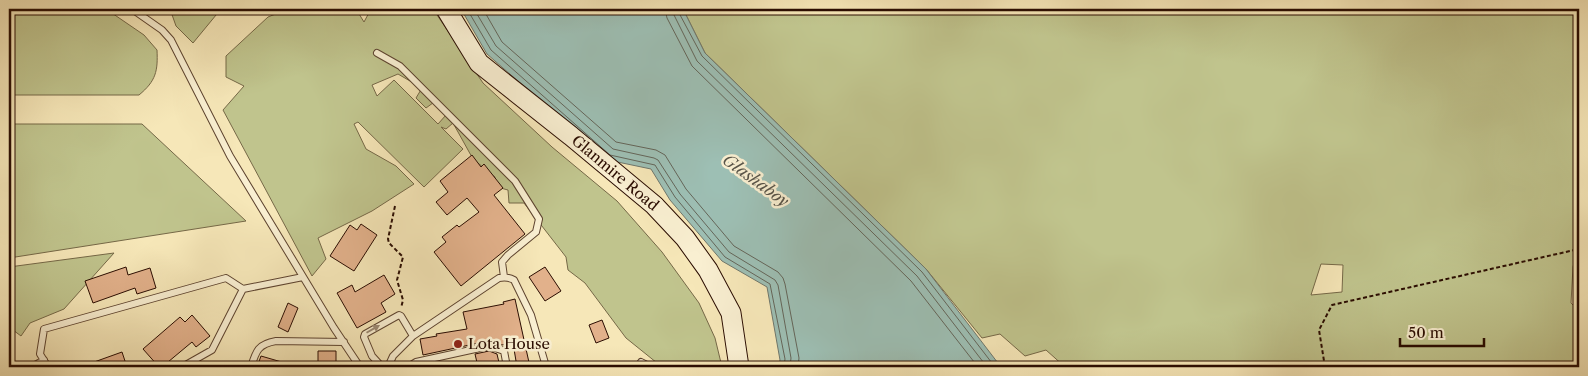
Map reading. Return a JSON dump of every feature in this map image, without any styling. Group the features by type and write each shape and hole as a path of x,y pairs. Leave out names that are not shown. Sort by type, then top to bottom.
{"main road":[{"name":"Glanmire Road","path":"446,9 479,62 654,205 685,238 708,270 730,313 739,367"}],"lane":[{"path":"132,9 162,30 171,40 230,156 360,367"},
{"path":"377,53 400,66 515,181 539,219 536,232 502,262 504,277"},
{"path":"48,367 40,354 44,329 226,278 243,289 303,277"},
{"path":"388,367 393,356 413,336 499,278 504,277 514,280 531,315 545,363"},
{"path":"182,367 212,350 243,289"},
{"path":"382,367 372,356 364,337 365,334 399,315 413,336"},
{"path":"251,367 256,351 266,342 344,342"},
{"path":"408,367 416,362 489,346 504,351 507,367"},
{"path":"35,366 44,360"},
{"path":"638,367 641,362 651,367"}],"path":[{"path":"395,206 388,239 389,243 403,257 398,280 403,300 399,315"},
{"path":"1326,367 1319,330 1332,305 1579,249"}],"green space":[{"path":"9,9 106,9 144,35 157,50 155,75 149,85 139,95 9,95"},
{"path":"170,9 221,9 193,43 176,26"},
{"path":"288,9 356,9 364,22 371,9 433,9 483,83 552,147 617,201 662,252 699,303 715,338 722,367 662,367 626,338 585,283 568,270 566,257 524,203 509,203 508,190 493,186 495,177 473,159 453,123 446,129 441,127 463,149 424,187 358,122 354,124 366,149 396,166 414,184 372,211 318,238 326,259 312,276 223,110 244,86 226,77 226,56 268,17","holes":["398,74 422,88 416,98 426,108 437,100 446,115 438,124 394,80 377,96 372,85"]},
{"path":"683,9 1579,9 1579,239 1573,267 1571,303 1579,311 1579,367 1065,367 1046,350 1025,356 1000,334 982,338 926,269 705,53","holes":["1321,264 1343,265 1342,292 1311,295"]},
{"path":"9,124 142,124 246,221 9,258"},
{"path":"114,253 64,309 30,323 21,336 9,327 9,267"}],"water":[{"name":"Glashaboy","path":"461,9 683,9 705,53 926,269 1001,367 779,367 780,360 767,287 722,261 670,200 651,169 608,160 487,54"}],"building":[{"path":"472,155 481,167 484,164 503,188 494,195 525,234 461,286 434,252 446,242 442,237 457,225 459,227 479,212 467,198 447,215 436,202 448,192 440,181"},
{"path":"361,224 377,235 354,271 330,256 350,225 357,230"},
{"path":"126,267 128,275 150,268 156,288 137,294 135,288 93,303 85,281"},
{"path":"545,267 561,291 545,301 529,277"},
{"path":"384,275 395,294 381,303 386,312 357,328 337,293 352,285 355,292"},
{"path":"515,299 530,367 517,367 513,343 502,345 488,341 423,355 420,339 437,336 436,334 467,329 463,312 504,304 503,302"},
{"path":"288,303 298,308 288,332 278,327"},
{"path":"192,315 210,336 196,347 192,342 162,367 159,367 143,349 180,317 185,322"},
{"path":"602,320 609,338 596,343 589,325"},
{"path":"318,351 336,351 336,367 318,367"},
{"name":"Lota House","path":"489,351 497,354 500,367 478,367 475,354"},
{"path":"122,352 127,367 83,367 83,366"},
{"path":"261,356 292,365 292,367 257,367"}],"place":[{"name":"Lota House","path":"458,344"}]}
